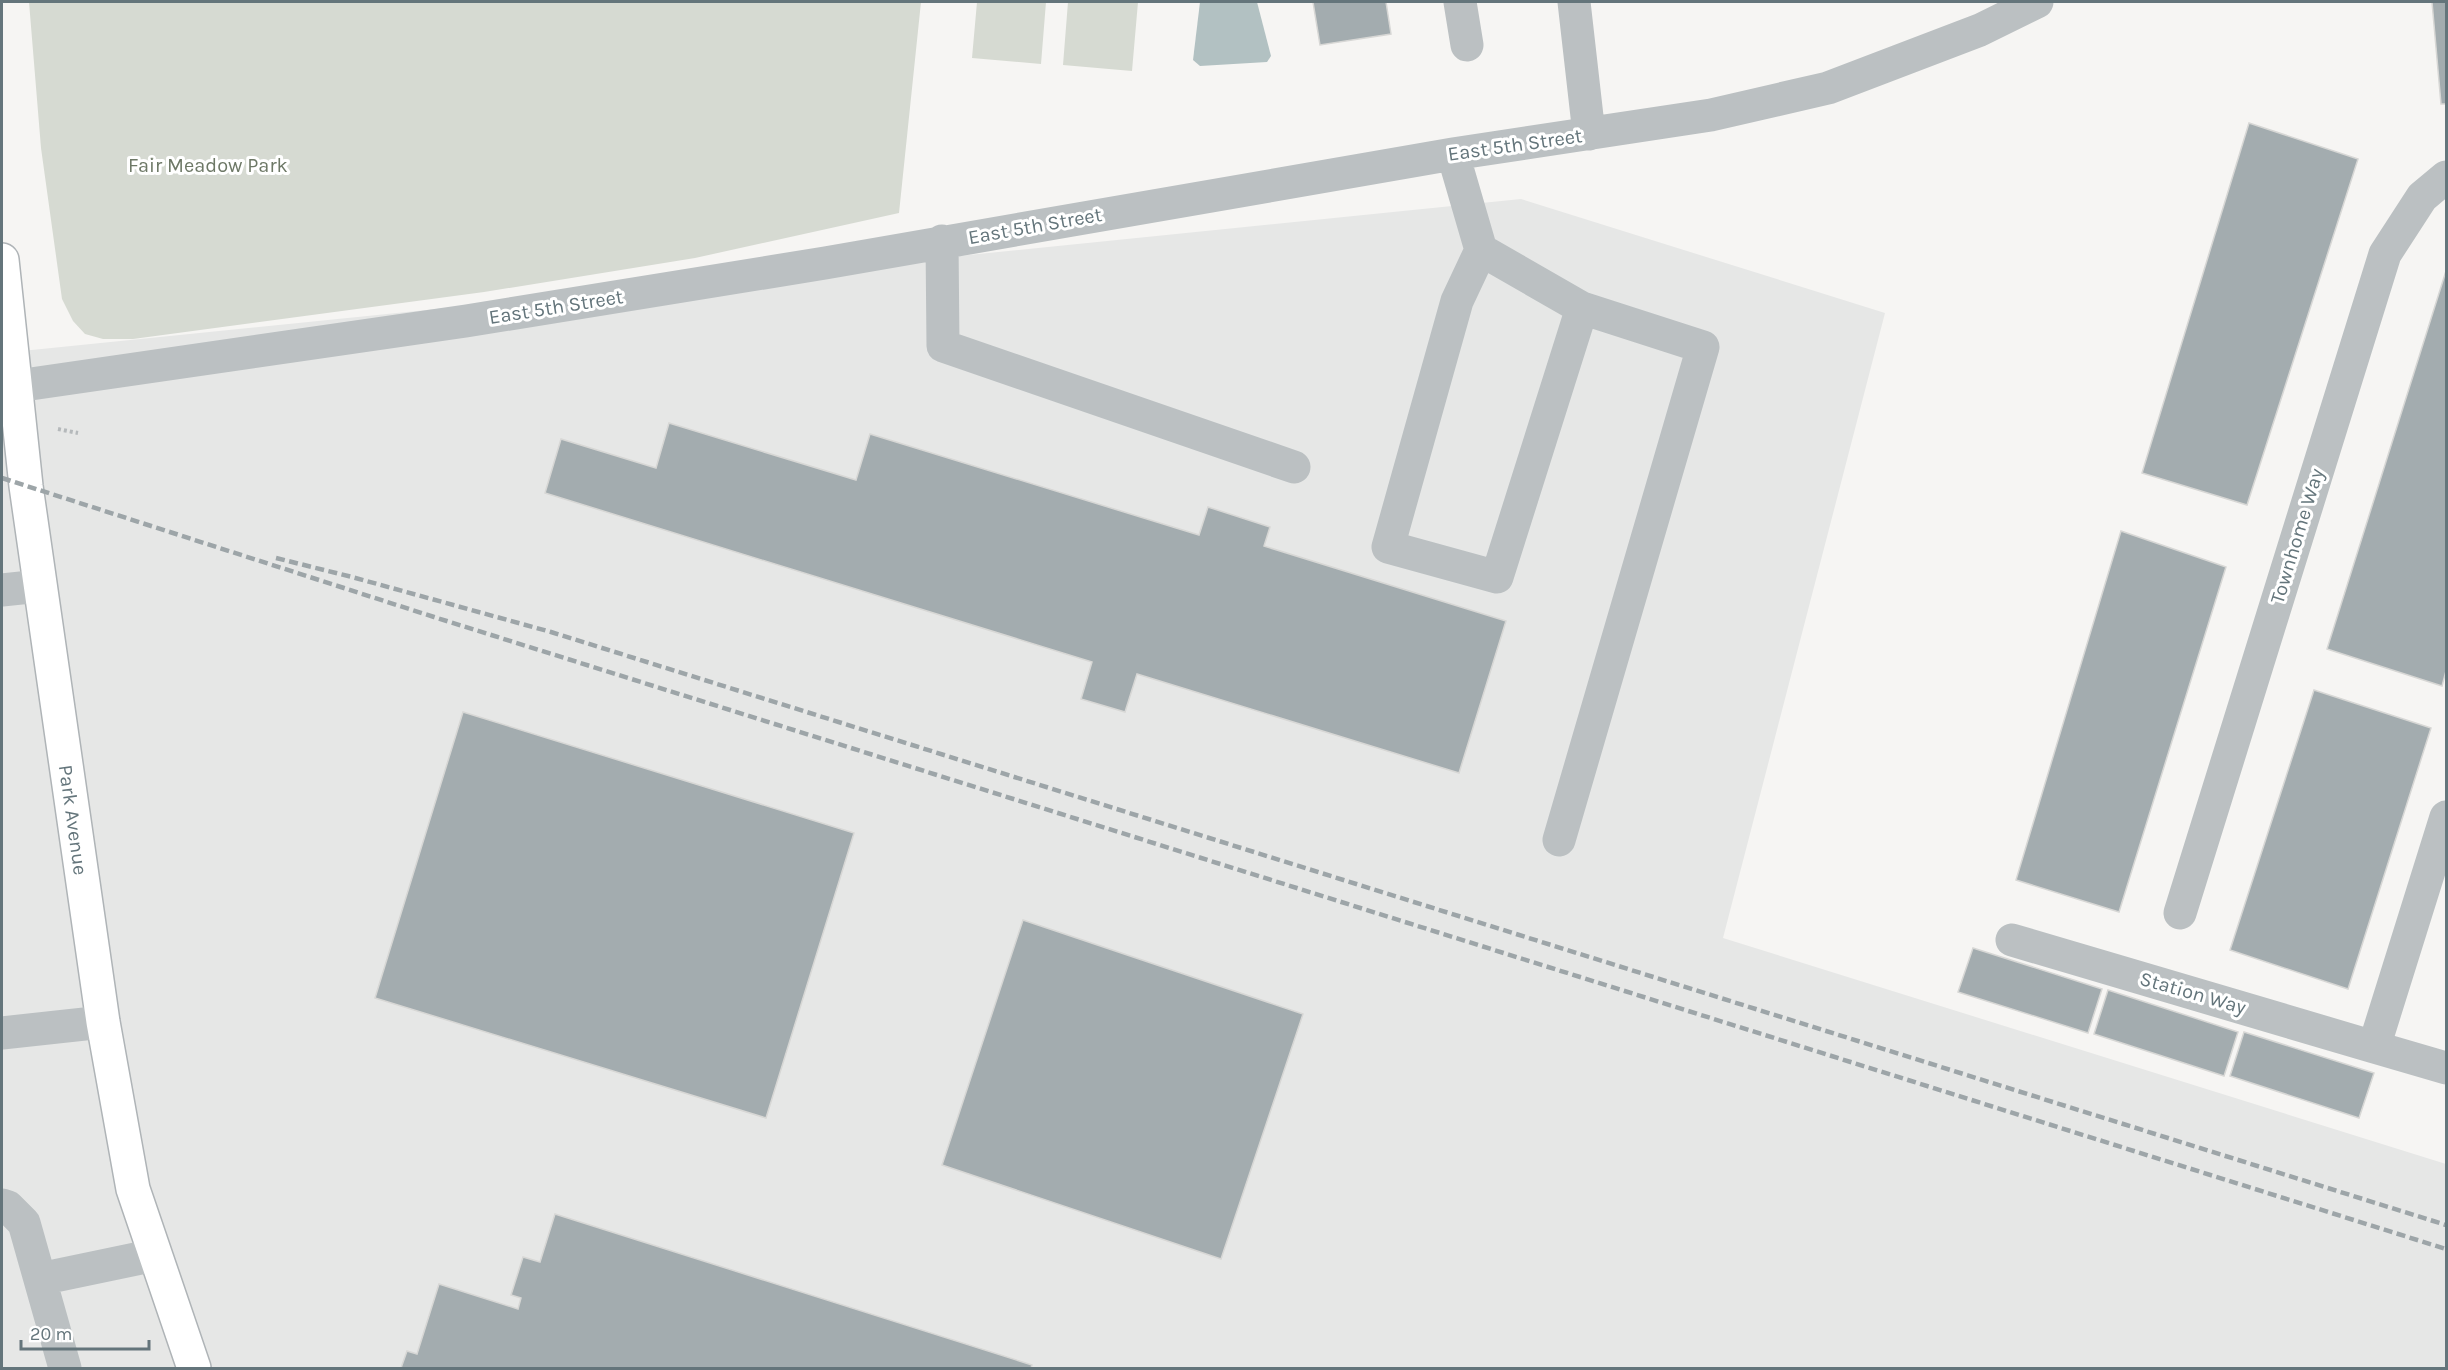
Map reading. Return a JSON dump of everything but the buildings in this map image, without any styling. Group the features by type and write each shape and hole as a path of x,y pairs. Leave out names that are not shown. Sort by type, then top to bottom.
{"main road":[{"name":"Park Avenue","path":"2,260 26,486 103,1022 133,1189 194,1368"}],"street":[{"path":"1460,2 1467,45"},
{"path":"1574,2 1589,134"},
{"name":"East 5th Street","path":"17,386 478,319 825,263 1453,154 1711,115 1828,88 1980,30 2037,2"},
{"path":"1453,154 1481,250 1457,301 1388,547 1497,577 1582,308"},
{"name":"Townhome Way","path":"2180,913 2385,254 2422,197 2446,177"},
{"path":"942,241 943,346 1294,467"},
{"path":"1481,250 1582,308 1703,347 1559,840"},
{"path":"2,590 40,586"},
{"path":"2374,1047 2446,817"},
{"name":"Station Way","path":"2012,940 2446,1068"},
{"path":"2,1033 103,1022"},
{"path":"2,1205 8,1207 24,1222 65,1368"},
{"path":"40,1279 155,1255"}],"shaded area":[{"path":"1200,2 1257,2 1271,56 1267,62 1200,66 1193,60"},
{"path":"1521,199 1885,313 1723,938 2446,1164 2446,1368 2,1368 2,353"}],"green space":[{"name":"Fair Meadow Park","path":"29,2 921,2 899,213 695,258 484,292 133,339 103,339 85,334 73,321 62,299 41,148"},
{"path":"977,2 1046,2 1041,64 972,58"},
{"path":"1068,2 1138,2 1132,71 1063,65"}],"railway":[{"path":"2,478 434,617 2446,1249"},
{"path":"276,558 551,632 2446,1225"}]}
